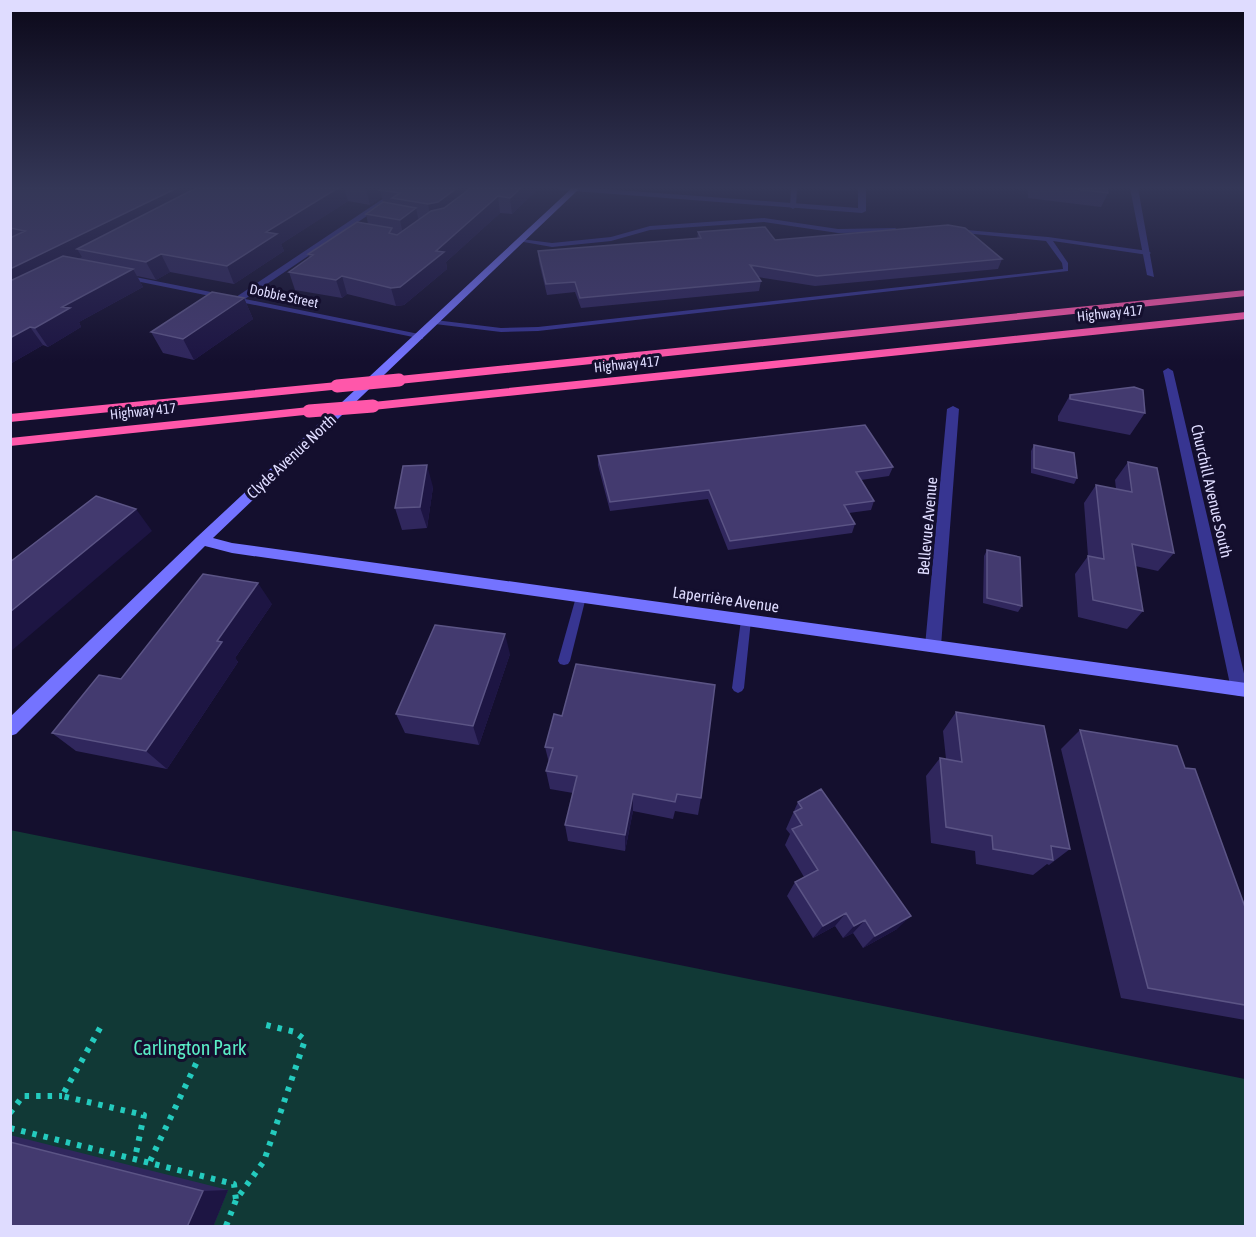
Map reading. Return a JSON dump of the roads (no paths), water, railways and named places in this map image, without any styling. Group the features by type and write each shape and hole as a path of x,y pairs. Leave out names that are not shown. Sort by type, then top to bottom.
{"highway":[{"path":"10,418 1245,292"},
{"name":"Highway 417","path":"10,442 1245,315"}],"street":[{"path":"238,300 319,246"},
{"name":"Clyde Avenue North","path":"10,729 18,718 202,540 516,246"},
{"path":"1147,246 1151,276"},
{"name":"Dobbie Street","path":"106,274 419,337"},
{"name":"Churchill Avenue South","path":"1168,371 1242,690"},
{"name":"Bellevue Avenue","path":"933,646 953,409"},
{"name":"Laperrière Avenue","path":"202,540 232,548 1242,690"}],"lane":[{"path":"435,322 501,330 538,330 1066,270 1065,263 1053,246"},
{"path":"1100,246 1148,252"},
{"path":"564,661 581,597"},
{"path":"738,688 746,620"}],"park label":[{"name":"Carlington Park","path":"190,1048"}]}
